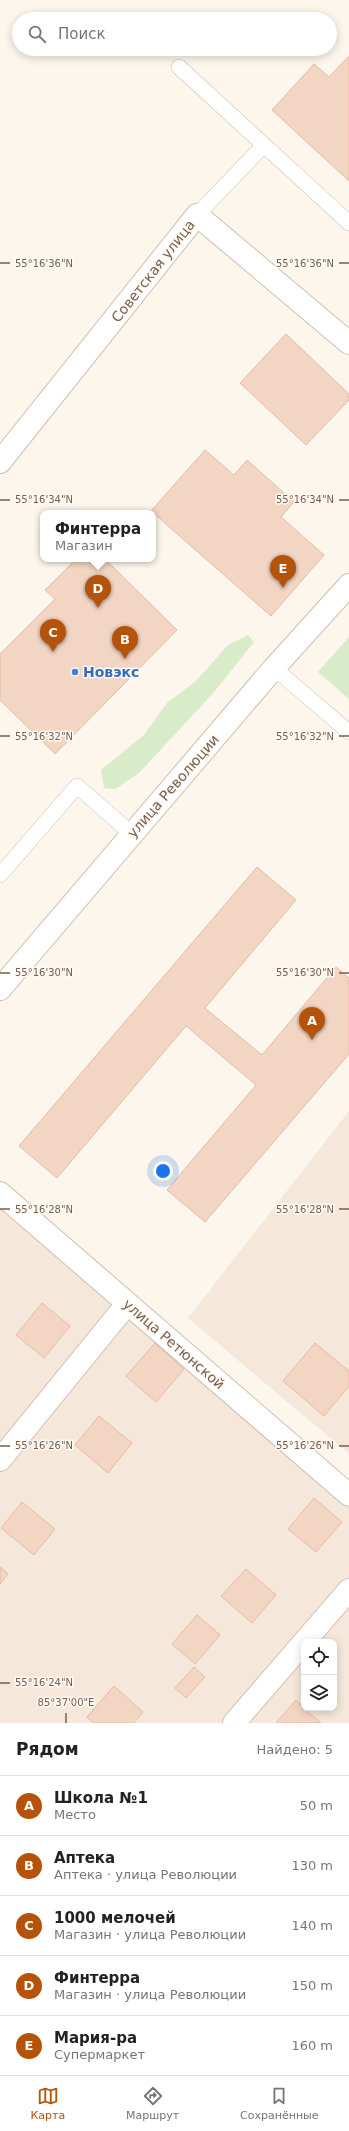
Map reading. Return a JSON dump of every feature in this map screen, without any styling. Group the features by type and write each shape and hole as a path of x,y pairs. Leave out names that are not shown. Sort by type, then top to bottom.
{"street":[{"name":"Советская улица","path":"0,462 197,215 349,343"},
{"name":"улица Революции","path":"0,989 274,668 349,585"},
{"name":"улица Ретюнской","path":"0,1193 349,1495"},
{"path":"0,1460 127,1304"},
{"path":"307,1639 349,1590"},
{"path":"234,1723 301,1645"}],"lane":[{"path":"179,67 349,223"},
{"path":"197,215 264,145"},
{"path":"274,668 349,732"},
{"path":"0,875 77,786 132,834"}],"shaded area":[{"path":"349,1111 349,1454 188,1318"},
{"path":"0,1193 349,1495 349,1723 0,1723"}],"green space":[{"path":"248,635 254,642 215,691 139,773 115,789 104,788 101,770 144,735 167,703 196,681 228,645"},
{"path":"349,637 349,699 318,672"}],"building":[{"path":"349,56 349,181 272,110 314,64 329,77"},
{"path":"286,334 349,394 349,400 306,445 240,383"},
{"path":"205,450 234,475 247,460 294,502 281,517 324,555 271,616 156,515 156,510 152,510"},
{"path":"73,562 108,562 177,630 55,754 0,700 0,654 55,599 45,590"},
{"path":"257,867 296,900 205,1008 262,1055 336,967 349,978 349,1054 205,1222 167,1190 256,1085 186,1026 57,1178 19,1146"},
{"path":"42,1303 70,1326 44,1358 16,1335"},
{"path":"155,1343 184,1369 156,1402 126,1376"},
{"path":"315,1343 349,1371 349,1386 324,1416 283,1381"},
{"path":"99,1416 132,1443 108,1473 75,1445"},
{"path":"314,1498 342,1522 316,1552 288,1529"},
{"path":"22,1502 55,1529 34,1555 1,1528"},
{"path":"0,1567 8,1574 0,1584"},
{"path":"246,1569 276,1595 252,1623 221,1596"},
{"path":"197,1615 220,1635 195,1664 172,1644"},
{"path":"194,1667 205,1677 186,1698 175,1688"},
{"path":"114,1686 143,1712 134,1723 93,1723 87,1717"},
{"path":"296,1700 301,1705 301,1711 307,1711 321,1723 276,1723"}],"place":[{"name":"Мария-ра","path":"283,588"},
{"name":"Финтерра","path":"98,608"},
{"name":"1000 мелочей","path":"53,652"},
{"name":"Аптека","path":"125,659"},
{"name":"Новэкс","path":"75,672"},
{"name":"Школа №1","path":"312,1040"}]}
